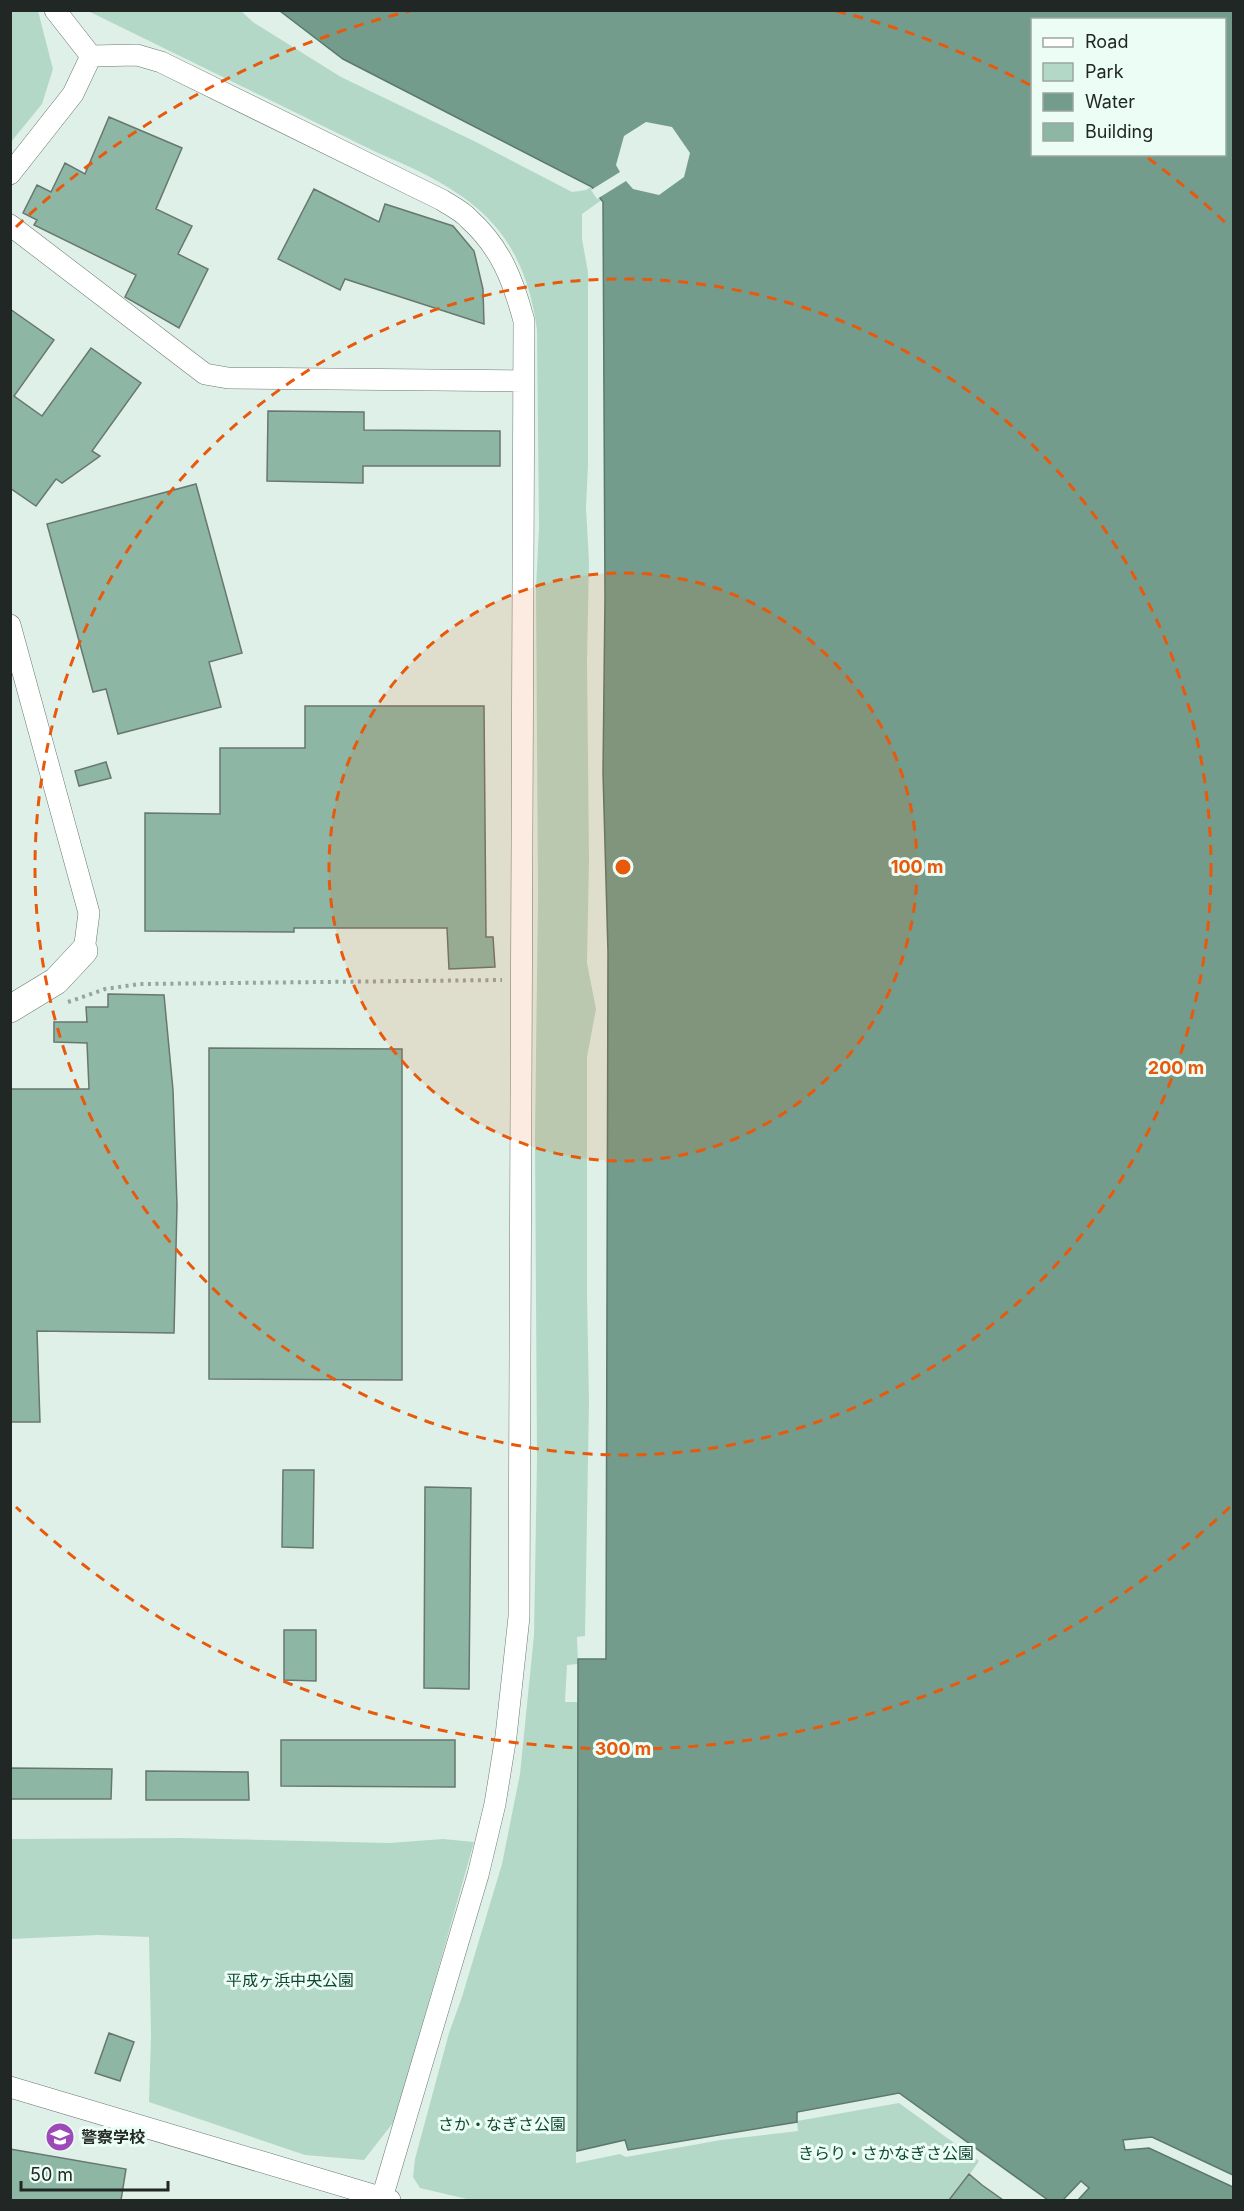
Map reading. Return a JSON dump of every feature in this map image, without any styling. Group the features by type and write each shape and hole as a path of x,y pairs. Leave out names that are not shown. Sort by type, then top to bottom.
{"main road":[{"path":"10,1010 56,981 84,951"}],"street":[{"path":"55,10 91,56"},
{"path":"10,2087 386,2199 478,1875 495,1804 506,1736 519,1617 524,321 514,282 498,252 469,218 442,200 161,62 137,55 91,56"},
{"path":"10,174 73,94 91,56"},
{"path":"10,225 205,374 228,378 523,381"},
{"path":"10,625 89,913 84,951"}],"path":[{"path":"65,1003 105,989 140,984 521,980"}],"green space":[{"path":"11,10 38,11 53,69 42,104 11,142"},
{"name":"さか・なぎさ公園","path":"88,11 241,11 253,22 341,77 476,142 572,192 586,190 617,171 624,184 582,214 582,239 588,272 586,508 589,561 587,661 589,860 587,963 596,1009 587,1057 589,1401 585,1636 577,1637 578,1664 567,1665 565,1702 578,1702 576,2163 620,2154 626,2157 721,2140 798,2131 797,2121 899,2103 979,2161 952,2200 471,2200 420,2188 413,2177 415,2159 449,2033 502,1864 520,1774 534,1635 537,1459 536,588 539,527 537,330 530,294 519,263 504,238 486,216 464,198 410,167"},
{"name":"平成ヶ浜中央公園","path":"182,1838 389,1843 443,1839 474,1842 396,2119 364,2160 305,2155 149,2102 151,2035 149,1937 98,1935 11,1939 10,1839"}],"water":[{"path":"280,11 1233,11 1233,2175 1152,2137 1123,2140 1125,2150 1149,2148 1233,2187 1233,2200 1078,2200 1089,2188 1081,2181 1063,2200 1048,2200 899,2093 797,2112 797,2122 628,2150 625,2140 577,2151 578,1659 606,1659 608,952 603,773 605,597 603,202 592,187 343,59"}],"pier":[{"path":"646,122 672,127 690,153 684,177 659,195 633,189 626,181 597,199 591,190 620,172 616,165 624,136"}],"building":[{"path":"109,117 182,148 156,209 192,226 178,254 208,269 179,328 125,297 136,275 34,225 37,220 23,213 37,185 51,192 65,163 85,174"},
{"path":"314,189 379,222 385,204 453,226 474,251 483,289 484,324 345,279 340,290 278,259"},
{"path":"10,309 54,340 14,396 42,416 91,348 141,383 92,451 100,456 62,483 56,479 36,506 10,488"},
{"path":"268,411 364,412 364,430 500,431 500,466 363,466 363,483 267,481"},
{"path":"196,484 242,653 209,662 221,707 118,734 106,689 93,692 47,524"},
{"path":"305,706 484,706 486,937 493,937 495,967 449,969 447,928 294,928 294,932 145,931 145,813 220,814 220,748 305,748"},
{"path":"106,762 111,778 79,786 75,771"},
{"path":"108,994 164,995 173,1090 177,1205 174,1333 37,1331 40,1422 10,1422 10,1089 89,1089 87,1043 54,1042 54,1022 87,1022 86,1007 108,1007"},
{"path":"209,1048 402,1049 402,1380 209,1379"},
{"path":"283,1470 314,1470 313,1548 282,1547"},
{"path":"425,1487 471,1488 469,1689 424,1688"},
{"path":"284,1630 316,1630 316,1681 284,1680"},
{"path":"281,1740 455,1740 455,1787 281,1786"},
{"path":"10,1768 112,1769 111,1799 10,1799"},
{"path":"146,1771 248,1772 249,1800 146,1800"},
{"path":"109,2033 134,2042 120,2081 95,2073"},
{"path":"10,2149 126,2169 121,2200 10,2200"},
{"path":"969,2174 982,2185 1003,2200 949,2200"}],"place":[{"name":"警察学校","path":"60,2137"}],"park label":[{"name":"きらり・さかなぎさ公園","path":"886,2153"}]}
